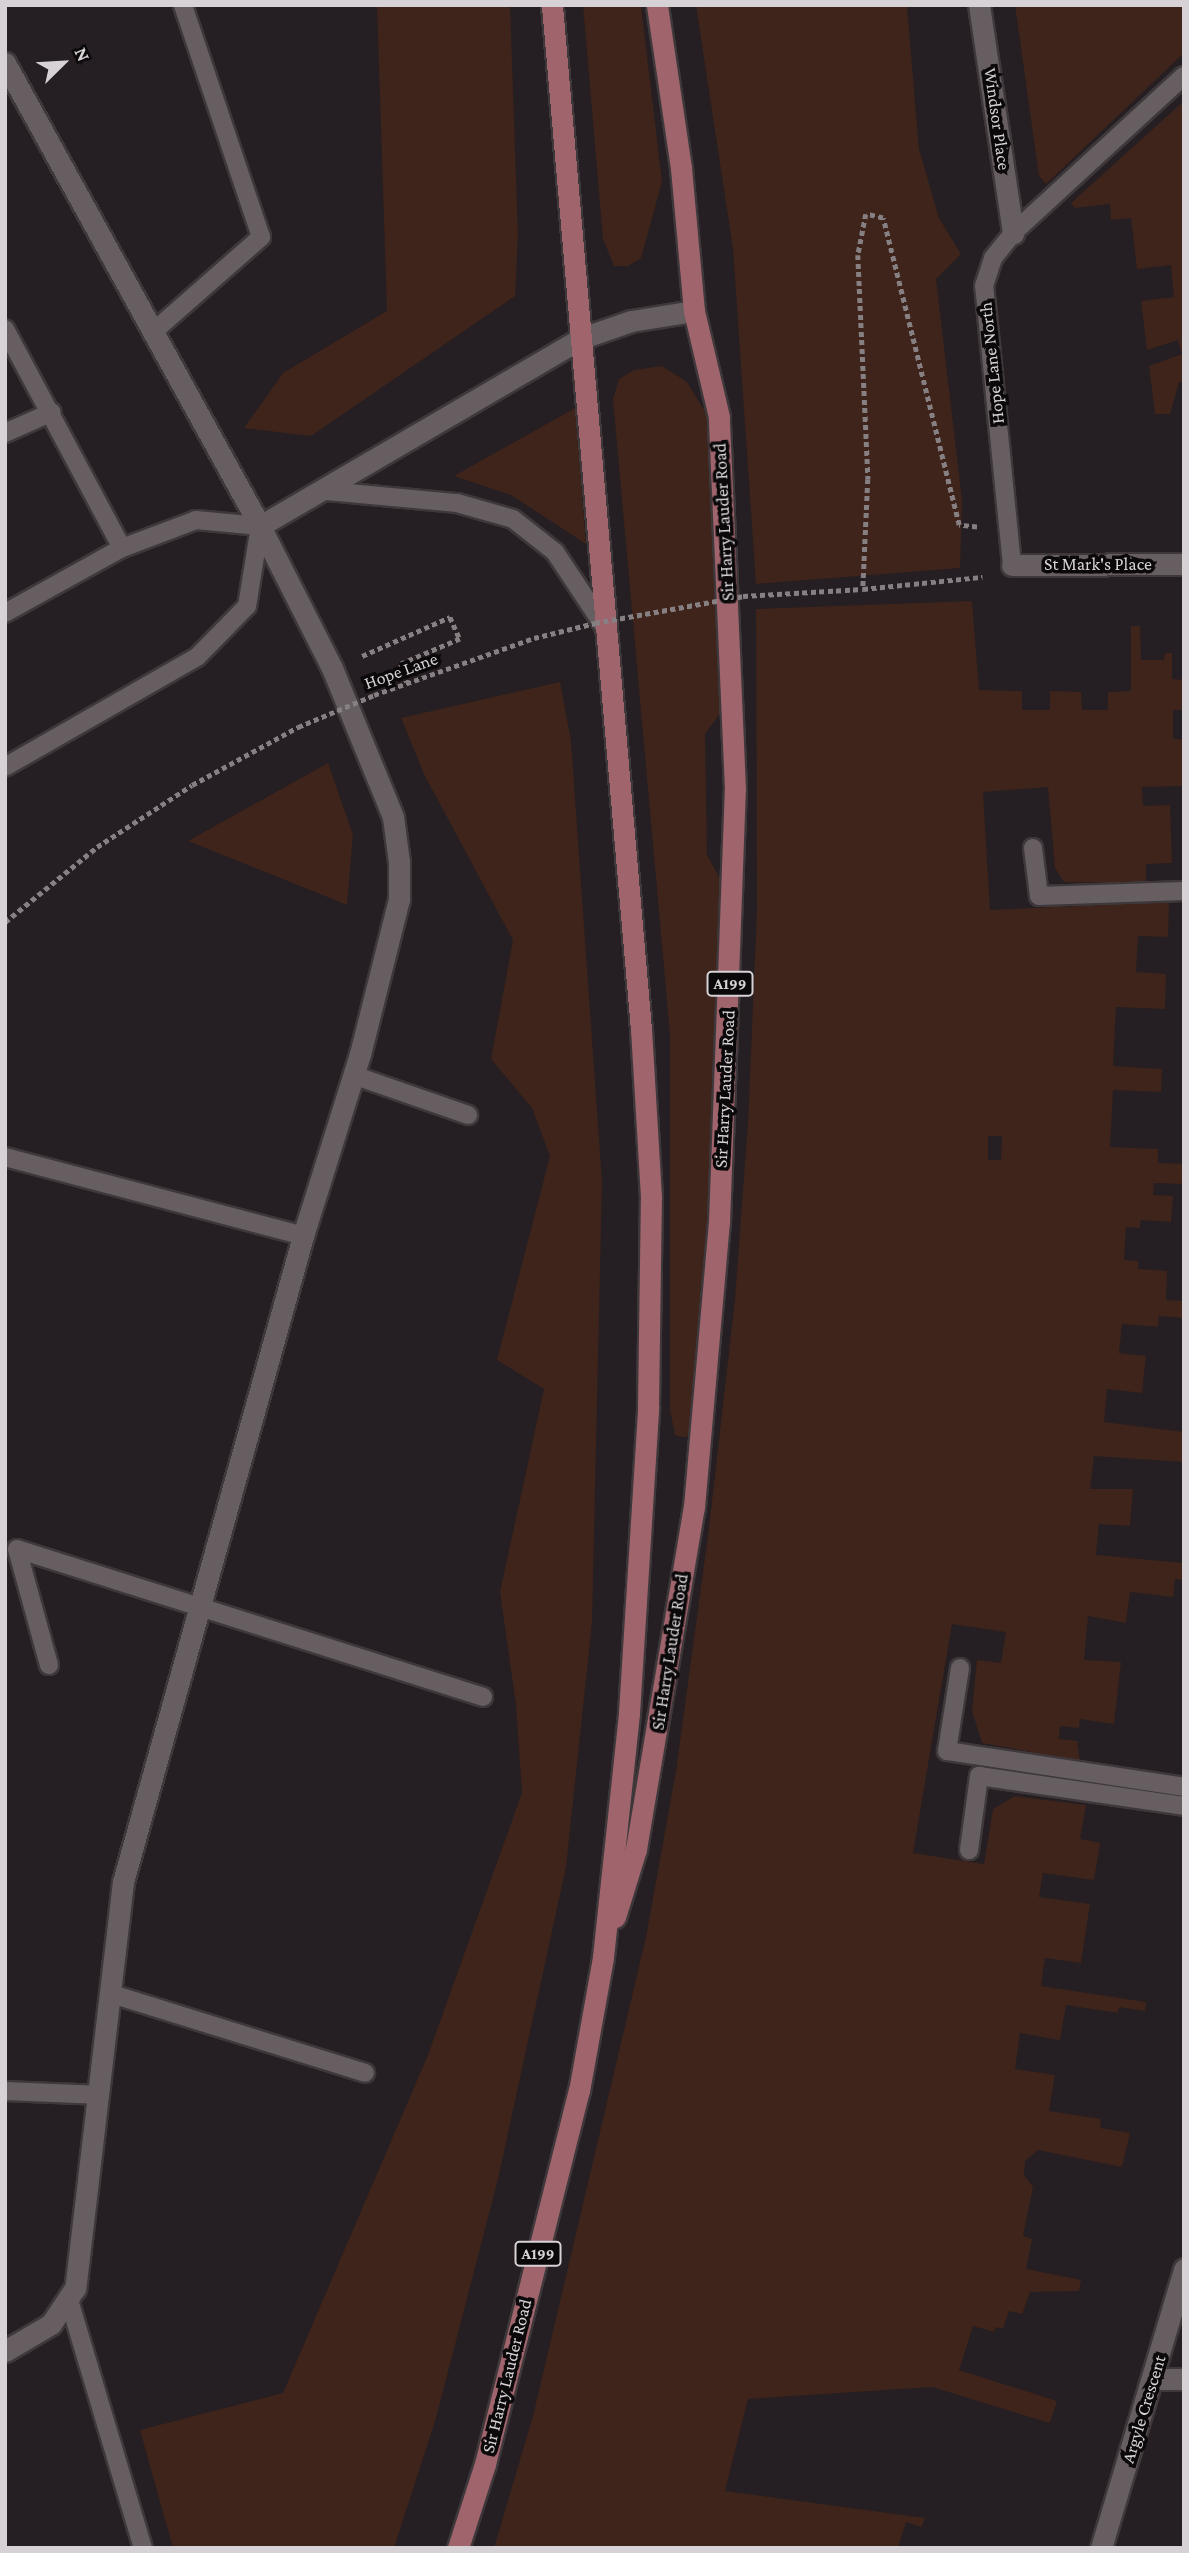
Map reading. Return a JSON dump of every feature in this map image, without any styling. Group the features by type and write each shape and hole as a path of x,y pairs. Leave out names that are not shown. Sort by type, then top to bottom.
{"main road":[{"name":"Sir Harry Lauder Road","path":"458,2548 485,2464 576,2104 603,1956 630,1699 648,1407 651,1197 608,632 552,5"},
{"name":"Sir Harry Lauder Road","path":"603,1956 636,1849 694,1507 719,1222 731,967 733,737 719,417 694,311 681,168 657,5"}],"street":[{"name":"Windsor Place","path":"979,5 1013,233"},
{"path":"5,62 260,526 332,668 393,817 399,863 399,899 353,1075 303,1236 202,1609 123,1882 81,2264 69,2300 51,2324 5,2351"},
{"path":"260,526 327,491 582,338 631,321 694,311"},
{"name":"St Mark's Place","path":"1012,565 1184,564"},
{"name":"Argyle Crescent","path":"1101,2548 1184,2269"},
{"path":"1153,2379 1184,2379"}],"lane":[{"path":"153,332 261,237 183,5"},
{"name":"Hope Lane North","path":"1012,565 984,286 993,258 1013,233 1184,76"},
{"path":"5,329 52,412 122,548"},
{"path":"5,433 52,412"},
{"path":"327,491 457,503 513,519 555,552 608,632"},
{"path":"5,613 122,548 196,520 260,526 247,606 197,657 5,767"},
{"path":"1033,848 1039,895 1184,891"},
{"path":"353,1075 468,1115"},
{"path":"5,1157 303,1236"},
{"path":"49,1665 16,1549 483,1697"},
{"path":"960,1668 947,1751 1184,1787"},
{"path":"969,1850 979,1776 1184,1806"},
{"path":"112,1994 365,2073"},
{"path":"5,2091 99,2095"},
{"path":"69,2300 143,2548"}],"path":[{"path":"863,589 868,479 858,255 866,214 883,218 958,525 1009,529"},
{"name":"Hope Lane","path":"5,922 97,848 192,785 298,727 407,682 594,623 743,596 972,581 1012,565"},
{"path":"332,668 450,617 460,639 401,664 407,682"}],"shaded area":[{"path":"377,5 510,5 518,235 515,296 311,436 244,428 283,373 387,311"},
{"path":"583,5 641,5 662,182 641,258 628,266 614,266 603,239"},
{"path":"696,5 907,5 919,149 939,218 961,254 936,279 962,500 960,568 756,584 733,249"},
{"path":"1015,5 1184,5 1184,53 1046,184 1039,176"},
{"path":"1184,101 1184,382 1179,382 1170,414 1155,414 1149,366 1182,354 1178,340 1147,350 1141,301 1174,297 1171,265 1137,269 1131,218 1111,220 1110,204 1075,208 1071,203"},
{"path":"662,366 687,382 714,426 726,705 705,734 707,855 727,891 711,1264 690,1436 683,1437 675,1435 670,1410 670,1034 613,399 619,379 634,370"},
{"path":"575,408 586,544 511,495 454,476"},
{"path":"972,601 979,690 1022,691 1022,710 1050,710 1050,691 1081,692 1082,710 1108,710 1108,692 1131,691 1131,626 1140,626 1141,660 1164,660 1165,653 1172,653 1172,679 1184,680 1184,710 1173,710 1173,739 1184,739 1184,786 1142,787 1143,806 1170,805 1172,863 1146,864 1146,883 1064,882 1055,868 1048,787 983,792 990,910 1169,902 1168,937 1138,936 1136,972 1166,974 1165,1009 1116,1007 1113,1066 1162,1069 1161,1092 1113,1090 1110,1147 1158,1149 1158,1163 1184,1164 1184,1184 1154,1183 1153,1195 1173,1196 1171,1222 1141,1220 1140,1228 1126,1227 1124,1260 1138,1261 1138,1269 1167,1271 1166,1300 1184,1301 1184,1318 1159,1316 1158,1327 1122,1324 1119,1353 1146,1356 1142,1393 1107,1389 1104,1422 1184,1432 1184,1462 1094,1456 1090,1489 1133,1489 1130,1526 1099,1524 1096,1555 1184,1563 1184,1580 1175,1579 1173,1597 1130,1592 1126,1623 1088,1616 1084,1660 1121,1662 1114,1724 1080,1719 1079,1728 1060,1726 1059,1739 1077,1741 1080,1761 982,1743 972,1711 977,1660 1001,1663 1006,1632 952,1624 913,1853 984,1864 993,1809 1015,1796 1086,1805 1080,1839 1100,1843 1094,1880 1043,1873 1039,1897 1090,1904 1081,1963 1045,1958 1041,1986 1146,2002 1145,2011 1119,2007 1118,2013 1066,2005 1060,2040 1020,2033 1015,2069 1055,2075 1049,2111 1101,2119 1100,2128 1130,2133 1122,2167 1038,2150 1025,2161 1024,2175 1033,2187 1023,2236 1032,2239 1026,2269 1081,2280 1079,2291 1030,2292 1022,2314 1009,2311 1003,2329 996,2327 994,2332 973,2326 959,2370 1057,2401 1050,2423 932,2387 748,2399 725,2491 925,2518 922,2527 906,2522 898,2548 494,2548 533,2416 646,1937 676,1771 709,1528 735,1299 748,1123 757,911 756,609","holes":["988,1136 1002,1136 1001,1160 988,1160"]},
{"path":"560,682 571,741 602,1182 592,1623 566,1867 498,2179 436,2418 394,2548 173,2548 140,2430 283,2393 428,2055 522,1793 516,1705 500,1592 544,1389 497,1360 550,1156 532,1108 491,1059 513,940 425,776 401,718"},
{"path":"328,763 353,835 347,905 188,841"}]}
